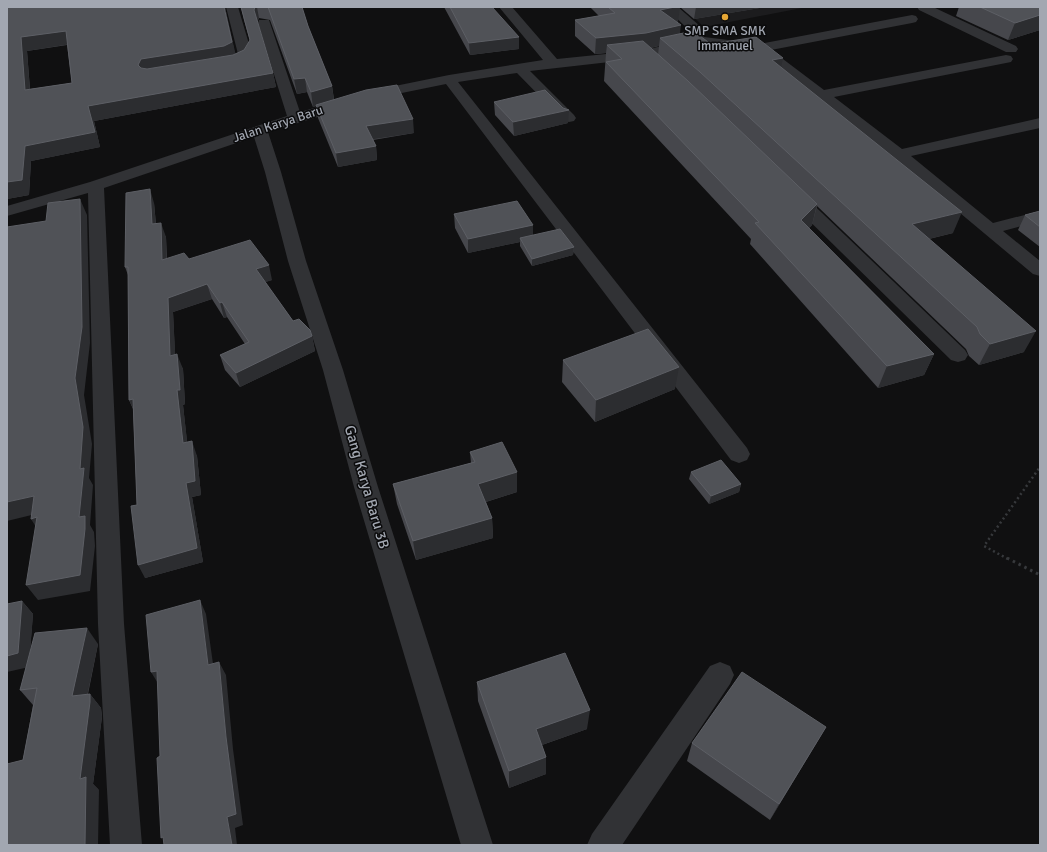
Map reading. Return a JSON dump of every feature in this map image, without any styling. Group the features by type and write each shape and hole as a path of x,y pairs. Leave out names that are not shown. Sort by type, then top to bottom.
{"street":[{"path":"209,68 238,62 245,54 232,7"},
{"path":"505,7 553,63"},
{"path":"671,7 696,30 698,36 696,40 760,48 912,19"},
{"path":"822,95 1009,54 923,7"},
{"path":"264,23 295,118"},
{"name":"Jalan Karya Baru","path":"7,212 96,185 259,129 385,92 449,79 553,63 651,59 696,40"},
{"path":"760,48 898,154 1040,270"},
{"path":"521,68 569,118"},
{"path":"449,79 739,454"},
{"path":"898,154 1040,123"},
{"name":"Gang Karya Baru 3B","path":"259,129 297,261 333,370 366,487 477,845"},
{"path":"782,184 958,355"},
{"path":"96,185 111,624 126,845"},
{"path":"990,229 1040,216"},
{"path":"603,845 720,675"}],"path":[{"path":"1040,466 984,546 1040,574"}],"shaded area":[{"name":"SMP SMA SMK Immanuel","path":"683,7 807,7 704,27"}],"building":[{"path":"7,7 224,7 232,42 224,46 141,59 138,65 141,68 147,69 233,55 244,50 250,40 241,7 255,7 254,10 273,73 88,106 95,132 25,146 22,180 7,182","holes":["66,31 72,83 25,90 21,37"]},
{"path":"268,7 302,7 332,86 311,92 305,78 294,79"},
{"path":"450,7 492,7 519,37 469,43"},
{"path":"608,7 675,7 660,10 681,25 646,33 596,38 575,20 615,13"},
{"path":"980,7 1040,7 1040,15 1015,23"},
{"path":"693,31 711,44 756,37 783,58 772,60 962,212 912,224 1036,331 990,344 980,334 977,327 700,72 660,38"},
{"path":"643,41 688,81 817,204 801,220 934,354 887,366 755,223 759,222 606,62 622,59 607,45"},
{"path":"397,85 413,119 366,126 376,146 336,153 316,105 366,90"},
{"path":"545,90 563,108 569,110 513,122 494,102"},
{"path":"150,189 152,224 161,223 162,260 184,253 189,259 250,240 269,265 256,269 293,321 299,319 310,330 312,336 236,373 220,355 249,342 222,302 220,303 207,284 168,298 170,356 177,354 180,390 177,390 183,443 192,441 195,481 186,483 197,548 138,565 131,506 137,505 133,399 129,400 128,267 125,267 126,193"},
{"path":"80,199 82,327 75,378 83,427 80,469 84,468 79,517 85,516 85,529 80,575 26,585 37,517 31,519 34,496 7,502 7,227 46,221 48,203"},
{"path":"517,201 533,225 468,239 454,214"},
{"path":"1040,211 1040,227 1025,215"},
{"path":"560,229 574,247 532,259 520,238"},
{"path":"648,329 679,367 596,400 563,360"},
{"path":"502,442 517,472 478,484 492,518 413,541 393,484 475,462 470,452"},
{"path":"721,460 741,484 711,496 691,472"},
{"path":"200,600 208,665 219,662 226,737 236,814 227,817 232,845 164,845 163,837 161,838 157,758 160,756 157,671 151,672 146,615"},
{"path":"22,601 18,653 7,656 7,604"},
{"path":"87,628 72,696 90,694 80,779 86,777 85,845 7,845 7,764 23,760 37,688 20,690 35,633"},
{"path":"565,653 590,710 536,729 546,757 509,771 477,682"},
{"path":"742,672 826,727 779,804 692,743"}],"place":[{"name":"SMP SMA SMK Immanuel","path":"725,17"}]}
